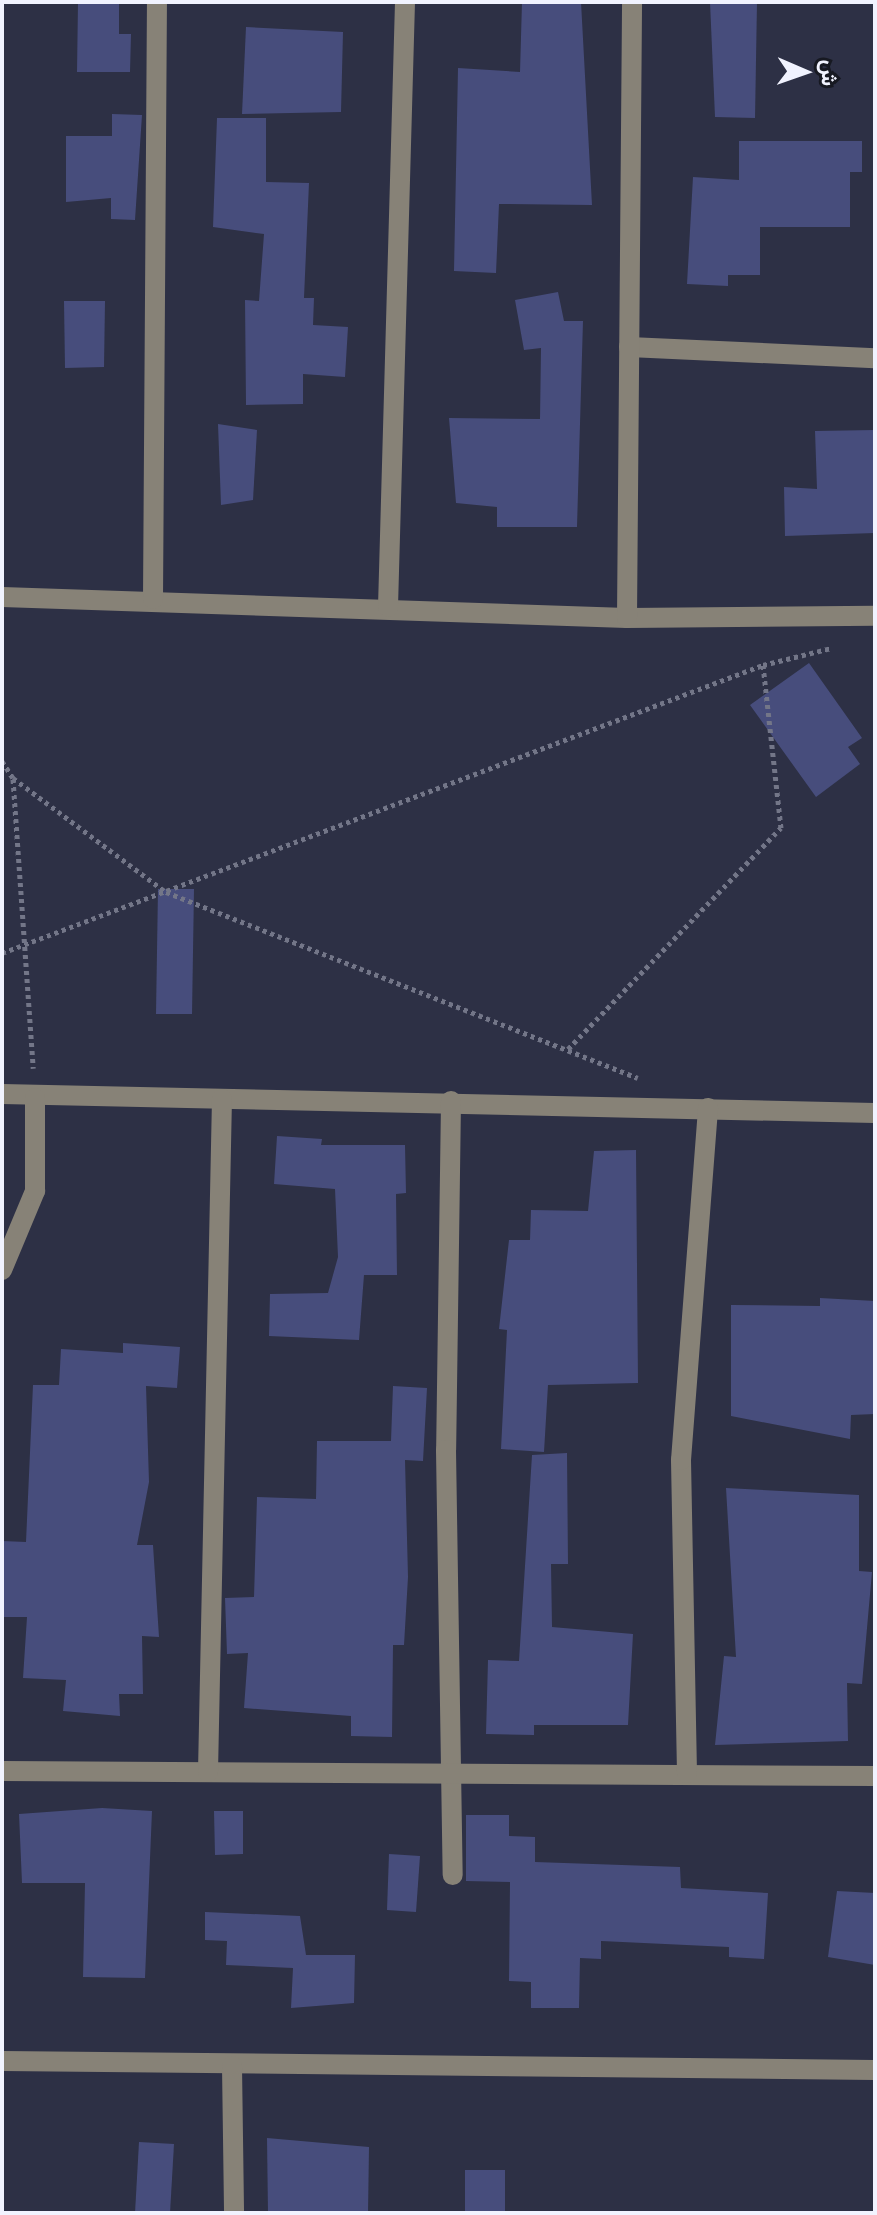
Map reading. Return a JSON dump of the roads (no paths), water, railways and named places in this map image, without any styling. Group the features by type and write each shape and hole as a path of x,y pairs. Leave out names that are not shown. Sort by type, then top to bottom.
{"street":[{"path":"153,599 157,2"},
{"path":"388,607 405,2"},
{"path":"627,618 632,2"},
{"path":"629,347 875,358"},
{"path":"2,597 153,599 627,618 875,616"},
{"path":"2,1094 35,1098 451,1101 875,1113"},
{"path":"2,1270 35,1191 35,1098"},
{"path":"208,1772 222,1099"},
{"path":"451,1101 447,1770 453,1875"},
{"path":"687,1773 681,1460 708,1108"},
{"path":"2,1771 447,1770 875,1776"},
{"path":"2,2061 232,2066 875,2070"},
{"path":"232,2066 234,2213"}]}
